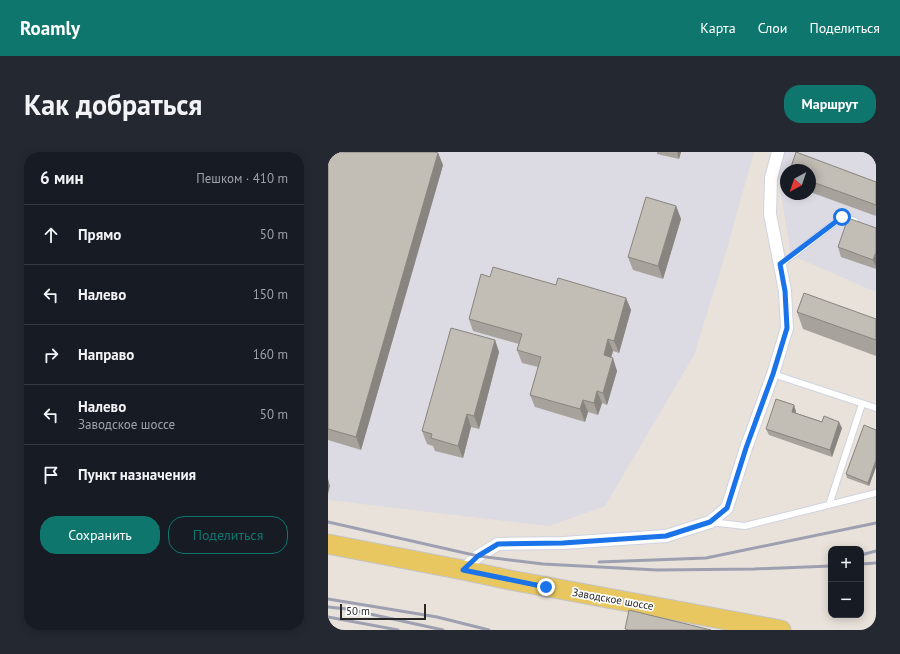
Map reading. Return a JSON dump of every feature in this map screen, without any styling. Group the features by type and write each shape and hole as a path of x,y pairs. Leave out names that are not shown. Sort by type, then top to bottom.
{"main road":[{"name":"Заводское шоссе","path":"328,544 510,580 781,630"}],"street":[{"path":"463,570 478,556 498,544 563,543 666,536 710,522 727,508 746,448 773,374 787,328 785,291 770,214 771,178 778,152"}],"lane":[{"path":"780,264 842,217 863,224"},
{"path":"773,374 876,408"},
{"path":"829,505 862,404"},
{"path":"710,522 745,526 876,493"}],"shaded area":[{"path":"328,152 754,152 724,259 694,355 605,506 549,526 328,500"},
{"path":"781,152 876,152 876,292 791,255 782,200 816,200 816,164 780,164 780,187 777,169"}],"building":[{"path":"328,152 438,153 356,437 328,429"},
{"path":"796,152 876,182 876,205 816,183 816,164 792,164"},
{"path":"646,197 676,206 658,266 628,257"},
{"path":"848,218 876,228 876,252 873,260 838,247"},
{"path":"493,267 556,285 558,278 626,298 614,341 608,339 604,355 613,358 603,393 597,391 594,403 583,400 580,409 530,395 541,357 517,350 522,334 469,319 481,274 490,277"},
{"path":"804,293 876,319 876,340 797,312"},
{"path":"451,328 495,340 474,416 467,414 458,446 431,438 432,434 422,431"},
{"path":"776,399 794,405 792,412 822,422 824,416 839,422 830,450 766,429"},
{"path":"864,425 876,430 876,460 868,483 846,474"},
{"path":"629,610 711,630 629,630 625,629"}],"railway":[{"path":"328,522 478,556 543,564 657,570 754,569 828,566"},
{"path":"599,562 706,558 876,523"},
{"path":"864,554 876,551"},
{"path":"864,564 876,563"},
{"path":"328,599 437,617 489,630"},
{"path":"328,607 347,609 443,630"},
{"path":"328,617 398,630"}],"route":[{"path":"546,587 463,570 478,556 498,544 563,543 666,536 710,522 727,508 746,448 773,374 787,328 785,291 780,264 842,217"}]}
